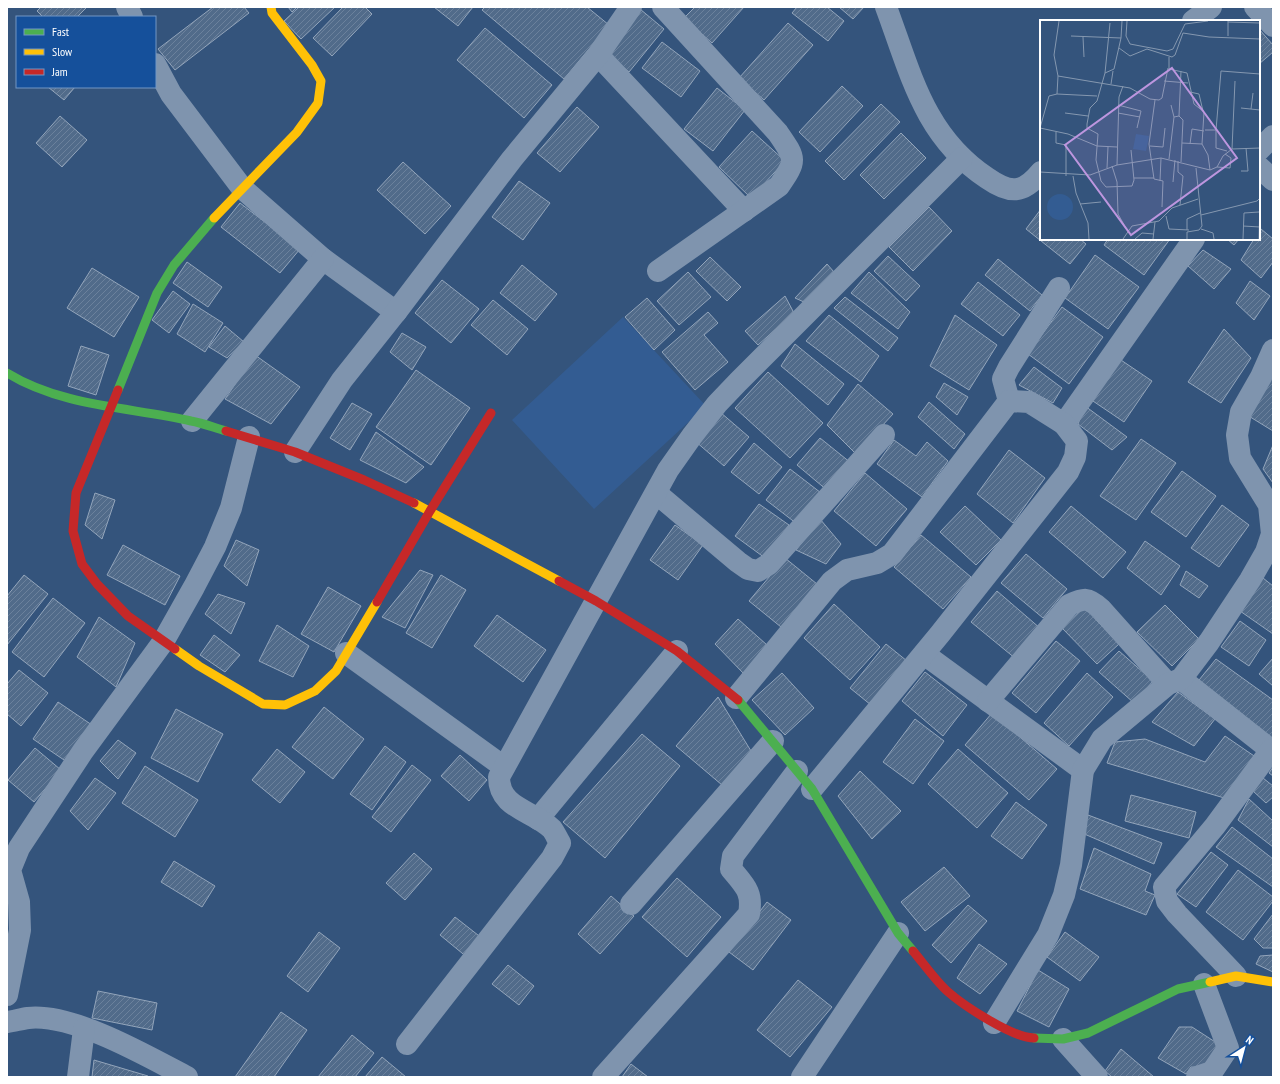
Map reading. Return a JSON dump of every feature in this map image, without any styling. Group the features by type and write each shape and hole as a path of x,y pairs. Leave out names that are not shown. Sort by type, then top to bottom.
{"street":[{"path":"127,7 132,16"},
{"path":"271,7 272,14 312,65 321,82 318,103 297,132 200,232 170,270 157,293 76,493 73,531 82,564 97,584 128,616 163,642 263,704 285,705 316,691 336,671 430,511 491,413"},
{"path":"295,452 342,380 396,312 512,159 598,55 631,7"},
{"path":"658,272 779,186 792,167 791,151 778,133 663,7"},
{"path":"886,7 918,96 932,122 950,147 974,170 995,184 1014,190 1031,184 1040,173"},
{"path":"1194,20 1211,7"},
{"path":"1255,7 1273,26"},
{"path":"598,55 744,211"},
{"path":"156,66 171,94 242,188 323,260 396,312"},
{"path":"1260,149 1273,136"},
{"path":"407,1044 552,858 560,842 552,829 538,819 508,802 499,788 499,777 672,464 717,404 962,158"},
{"path":"1260,169 1273,180"},
{"path":"1064,424 1193,240"},
{"path":"192,421 323,260"},
{"path":"1010,401 1003,379 1058,288"},
{"path":"994,1023 1048,935 1064,895 1071,865 1083,770 1102,739 1175,682 1209,642 1250,580 1266,552 1273,533 1269,505 1240,458 1237,435 1241,412 1261,377 1273,350"},
{"path":"7,373 20,381 70,400 192,421 295,452 430,511 596,601 677,651 736,698 798,771 812,789 898,933 947,991 994,1023 1028,1038 1063,1039 1088,1033 1178,990 1236,976 1273,982"},
{"path":"812,789 924,654 1068,472 1075,457 1077,440 1064,424 1029,402 1010,401"},
{"path":"736,698 832,581 847,570 877,563 892,554 1010,401"},
{"path":"656,493 738,562 748,569 758,571 769,564 884,435"},
{"path":"7,995 20,930 19,902 10,870 19,848 83,752 163,642 215,547 231,508 249,437"},
{"path":"988,701 1068,605 1081,599 1091,600 1101,608 1175,682 1272,749 1215,826 1164,887 1167,901 1177,914 1236,976"},
{"path":"538,819 677,651"},
{"path":"346,653 504,767"},
{"path":"924,654 1083,770"},
{"path":"631,904 773,741"},
{"path":"603,1077 749,914 752,901 746,887 731,869 733,856 798,771"},
{"path":"802,1077 898,933"},
{"path":"1196,1077 1212,1072 1228,1048 1204,984"},
{"path":"7,1022 29,1018 56,1020 110,1038 176,1074"},
{"path":"78,1077 84,1029"},
{"path":"1063,1039 1097,1077"}],"water":[{"path":"623,317 706,406 594,509 512,420"}],"building":[{"path":"41,7 87,7 78,16 42,16 37,11"},
{"path":"213,7 244,7 249,13 175,70 158,49"},
{"path":"288,7 297,7 292,12"},
{"path":"299,7 335,7 301,39 284,21"},
{"path":"343,7 365,7 372,14 332,56 313,38"},
{"path":"434,7 473,7 458,26"},
{"path":"485,7 587,7 609,25 564,79 482,10"},
{"path":"695,7 744,7 712,43 684,18"},
{"path":"797,7 827,7 844,21 828,41 792,13"},
{"path":"839,7 864,7 853,19"},
{"path":"640,9 664,29 629,72 605,52"},
{"path":"788,23 813,45 764,100 739,78"},
{"path":"485,28 552,85 524,118 457,60"},
{"path":"1260,30 1273,45 1273,52 1260,63"},
{"path":"662,42 700,71 681,97 642,68"},
{"path":"842,86 863,106 820,152 799,132"},
{"path":"49,88 74,88 64,100"},
{"path":"717,88 745,110 713,151 684,129"},
{"path":"881,104 900,122 844,180 825,161"},
{"path":"577,107 599,127 560,172 537,153"},
{"path":"60,116 87,140 62,167 36,143"},
{"path":"752,131 785,161 751,198 719,167"},
{"path":"901,133 926,158 884,199 860,175"},
{"path":"403,162 451,206 425,234 377,190"},
{"path":"519,181 550,203 523,240 492,217"},
{"path":"240,203 300,249 280,273 221,227"},
{"path":"929,207 952,231 913,271 889,247"},
{"path":"1040,210 1040,240 1081,240 1086,244 1070,264 1026,229"},
{"path":"1261,229 1273,239 1273,262 1261,278 1241,260 1253,240 1260,240"},
{"path":"1107,240 1169,240 1144,275 1104,245"},
{"path":"1228,240 1238,240 1234,245"},
{"path":"1203,250 1231,269 1214,289 1188,266"},
{"path":"1095,255 1139,287 1108,329 1065,298"},
{"path":"888,256 920,286 906,301 874,271"},
{"path":"710,257 741,287 727,301 696,271"},
{"path":"998,259 1042,295 1030,311 985,275"},
{"path":"187,262 222,287 208,307 173,283"},
{"path":"827,264 834,272 804,302 795,298"},
{"path":"522,265 557,294 535,321 500,293"},
{"path":"92,268 139,297 114,337 67,308"},
{"path":"688,272 711,297 679,325 657,301"},
{"path":"869,272 910,312 898,329 851,293"},
{"path":"442,280 479,309 451,343 415,313"},
{"path":"1250,281 1270,296 1254,320 1236,303"},
{"path":"978,282 1020,315 1003,336 961,304"},
{"path":"173,291 190,304 169,333 152,320"},
{"path":"785,296 794,313 758,345 745,331"},
{"path":"845,297 898,338 888,351 834,308"},
{"path":"647,298 675,330 654,350 625,317"},
{"path":"493,300 528,329 507,355 471,325"},
{"path":"193,304 223,323 205,352 177,334"},
{"path":"1062,307 1103,337 1069,384 1028,354"},
{"path":"708,312 718,323 704,335 728,362 695,390 662,352"},
{"path":"829,315 879,356 861,382 806,341"},
{"path":"955,315 997,345 969,390 930,366"},
{"path":"225,326 244,342 227,358 209,347"},
{"path":"1224,329 1251,358 1221,403 1188,382"},
{"path":"402,333 426,347 412,370 390,352"},
{"path":"795,344 844,384 828,405 781,366"},
{"path":"81,346 109,355 96,395 68,386"},
{"path":"255,355 300,387 271,424 225,399"},
{"path":"1115,356 1152,381 1124,422 1087,397"},
{"path":"1034,367 1062,388 1053,403 1019,385"},
{"path":"416,370 470,408 431,465 376,427"},
{"path":"768,372 823,423 790,458 735,408"},
{"path":"1273,373 1273,431 1247,415"},
{"path":"944,383 968,397 957,415 936,397"},
{"path":"858,384 893,414 856,454 827,425"},
{"path":"929,402 965,434 954,449 918,417"},
{"path":"352,403 372,414 350,450 330,438"},
{"path":"1085,406 1127,437 1112,450 1078,424"},
{"path":"720,412 749,437 724,466 695,441"},
{"path":"376,432 424,467 406,483 360,460"},
{"path":"820,438 851,463 828,491 797,465"},
{"path":"1141,439 1176,463 1136,520 1100,496"},
{"path":"894,440 916,456 927,442 948,461 922,497 877,464"},
{"path":"754,443 782,467 759,494 731,472"},
{"path":"1273,445 1273,483 1263,469"},
{"path":"1009,450 1045,478 1013,523 977,494"},
{"path":"790,469 825,496 801,527 766,500"},
{"path":"1182,471 1216,496 1186,537 1151,512"},
{"path":"865,473 907,509 876,546 834,511"},
{"path":"95,493 115,500 102,539 85,525"},
{"path":"759,504 789,525 765,558 735,536"},
{"path":"1222,505 1249,525 1219,567 1191,548"},
{"path":"965,506 1001,540 976,565 940,532"},
{"path":"1071,506 1126,552 1103,578 1049,532"},
{"path":"820,519 841,544 826,564 796,550"},
{"path":"675,525 703,545 678,580 650,560"},
{"path":"921,535 971,577 943,609 894,567"},
{"path":"236,540 259,550 247,586 224,566"},
{"path":"1145,541 1180,566 1161,595 1127,568"},
{"path":"123,545 180,576 165,605 107,575"},
{"path":"1026,554 1067,589 1043,618 1001,583"},
{"path":"785,558 817,584 781,627 749,601"},
{"path":"420,570 433,575 405,628 382,617"},
{"path":"1186,571 1208,586 1199,598 1180,585"},
{"path":"24,575 48,594 7,645 7,596"},
{"path":"441,575 466,590 432,648 406,633"},
{"path":"1263,578 1273,586 1273,634 1240,611"},
{"path":"328,587 361,606 334,652 301,634"},
{"path":"997,591 1041,629 1016,659 971,622"},
{"path":"218,594 245,603 231,634 205,614"},
{"path":"53,598 85,623 44,677 12,652"},
{"path":"834,604 880,647 850,680 804,638"},
{"path":"1165,605 1199,639 1172,666 1137,632"},
{"path":"1084,607 1119,644 1097,664 1062,628"},
{"path":"497,615 546,650 523,682 474,646"},
{"path":"99,617 135,643 116,687 77,657"},
{"path":"738,619 767,645 745,675 715,644"},
{"path":"1240,621 1266,640 1249,666 1221,647"},
{"path":"277,625 309,646 293,677 259,661"},
{"path":"214,635 240,655 225,672 200,655"},
{"path":"1056,641 1080,661 1036,713 1012,693"},
{"path":"886,644 907,661 871,705 850,688"},
{"path":"1119,651 1153,681 1134,703 1099,672"},
{"path":"1273,658 1273,686 1259,674"},
{"path":"1216,659 1273,700 1273,741 1195,685"},
{"path":"19,670 48,693 21,726 7,714 7,684"},
{"path":"925,672 967,705 943,736 902,701"},
{"path":"782,673 814,708 785,735 752,700"},
{"path":"1087,673 1113,697 1069,746 1044,723"},
{"path":"1178,692 1215,719 1194,746 1152,722"},
{"path":"718,697 751,751 722,785 676,746"},
{"path":"58,702 92,725 67,762 33,739"},
{"path":"324,707 364,739 333,779 292,747"},
{"path":"176,709 223,734 198,782 151,758"},
{"path":"992,713 1057,769 1029,800 965,745"},
{"path":"915,719 944,741 913,784 883,762"},
{"path":"642,734 680,766 605,858 563,822"},
{"path":"1225,736 1260,760 1231,800 1107,763 1115,742 1145,739 1205,762"},
{"path":"118,740 136,753 118,779 100,761"},
{"path":"385,746 406,762 372,810 350,794"},
{"path":"35,748 61,770 34,802 8,780"},
{"path":"277,749 305,772 280,803 252,780"},
{"path":"958,749 1008,793 977,828 928,784"},
{"path":"460,755 487,780 469,801 441,776"},
{"path":"412,765 431,780 391,832 372,817"},
{"path":"145,766 198,800 175,837 122,803"},
{"path":"1273,767 1273,776 1269,773"},
{"path":"860,771 901,811 872,839 838,796"},
{"path":"95,778 116,793 88,830 70,811"},
{"path":"1263,778 1273,786 1273,797 1266,803 1253,791"},
{"path":"1131,795 1196,812 1189,838 1125,821"},
{"path":"1249,799 1273,821 1273,847 1238,820"},
{"path":"1016,802 1047,825 1022,859 991,836"},
{"path":"1088,815 1162,843 1154,864 1082,833"},
{"path":"1232,827 1273,859 1273,887 1216,847"},
{"path":"1094,848 1151,874 1145,891 1155,895 1146,915 1080,889"},
{"path":"1211,852 1228,865 1196,907 1177,894"},
{"path":"414,853 432,869 405,900 386,883"},
{"path":"174,861 215,886 202,907 161,882"},
{"path":"944,867 970,896 925,931 901,902"},
{"path":"1238,870 1273,897 1273,901 1243,940 1206,912"},
{"path":"677,878 721,917 687,957 642,917"},
{"path":"611,896 634,916 600,954 578,934"},
{"path":"767,902 791,920 753,970 729,952"},
{"path":"968,905 987,921 951,963 932,945"},
{"path":"1273,914 1273,948 1263,948 1254,939"},
{"path":"455,917 483,939 468,958 440,935"},
{"path":"319,932 340,948 308,992 287,976"},
{"path":"1065,932 1099,957 1080,981 1047,957"},
{"path":"979,944 1007,964 980,994 957,978"},
{"path":"1273,955 1273,972 1256,964 1260,956"},
{"path":"508,965 534,986 519,1005 492,984"},
{"path":"1038,970 1069,989 1049,1027 1017,1011"},
{"path":"798,980 832,1007 790,1057 757,1030"},
{"path":"98,991 157,1003 152,1030 92,1018"},
{"path":"281,1012 307,1030 274,1077 235,1077"},
{"path":"1179,1027 1192,1027 1223,1047 1207,1068 1191,1067 1186,1074 1158,1058"},
{"path":"352,1035 374,1053 355,1077 318,1077"},
{"path":"1121,1049 1154,1077 1112,1077 1105,1071"},
{"path":"382,1057 406,1077 365,1077"},
{"path":"94,1060 148,1076 92,1077"},
{"path":"631,1064 648,1077 622,1077"}],"traffic: fast":[{"path":"118,390 157,293 174,265 214,218"},
{"path":"7,373 28,384 51,393 73,399 168,416 226,431"},
{"path":"738,700 812,789 898,933 913,951"},
{"path":"1034,1038 1063,1039 1088,1033 1178,989 1210,982"}],"traffic: slow":[{"path":"214,218 297,132 318,103 321,81 312,65 272,13 271,7"},
{"path":"414,503 559,581"},
{"path":"175,649 199,666 263,704 285,705 315,691 336,671 377,602"},
{"path":"1210,982 1236,976 1273,982"}],"traffic: jam":[{"path":"118,390 76,493 73,531 82,564 97,584 128,616 175,649"},
{"path":"377,602 430,511 491,413"},
{"path":"226,431 295,452 364,480 414,503"},
{"path":"559,581 596,601 677,651 738,700"},
{"path":"913,951 943,987 965,1005 1014,1033 1025,1037 1034,1038"}]}
